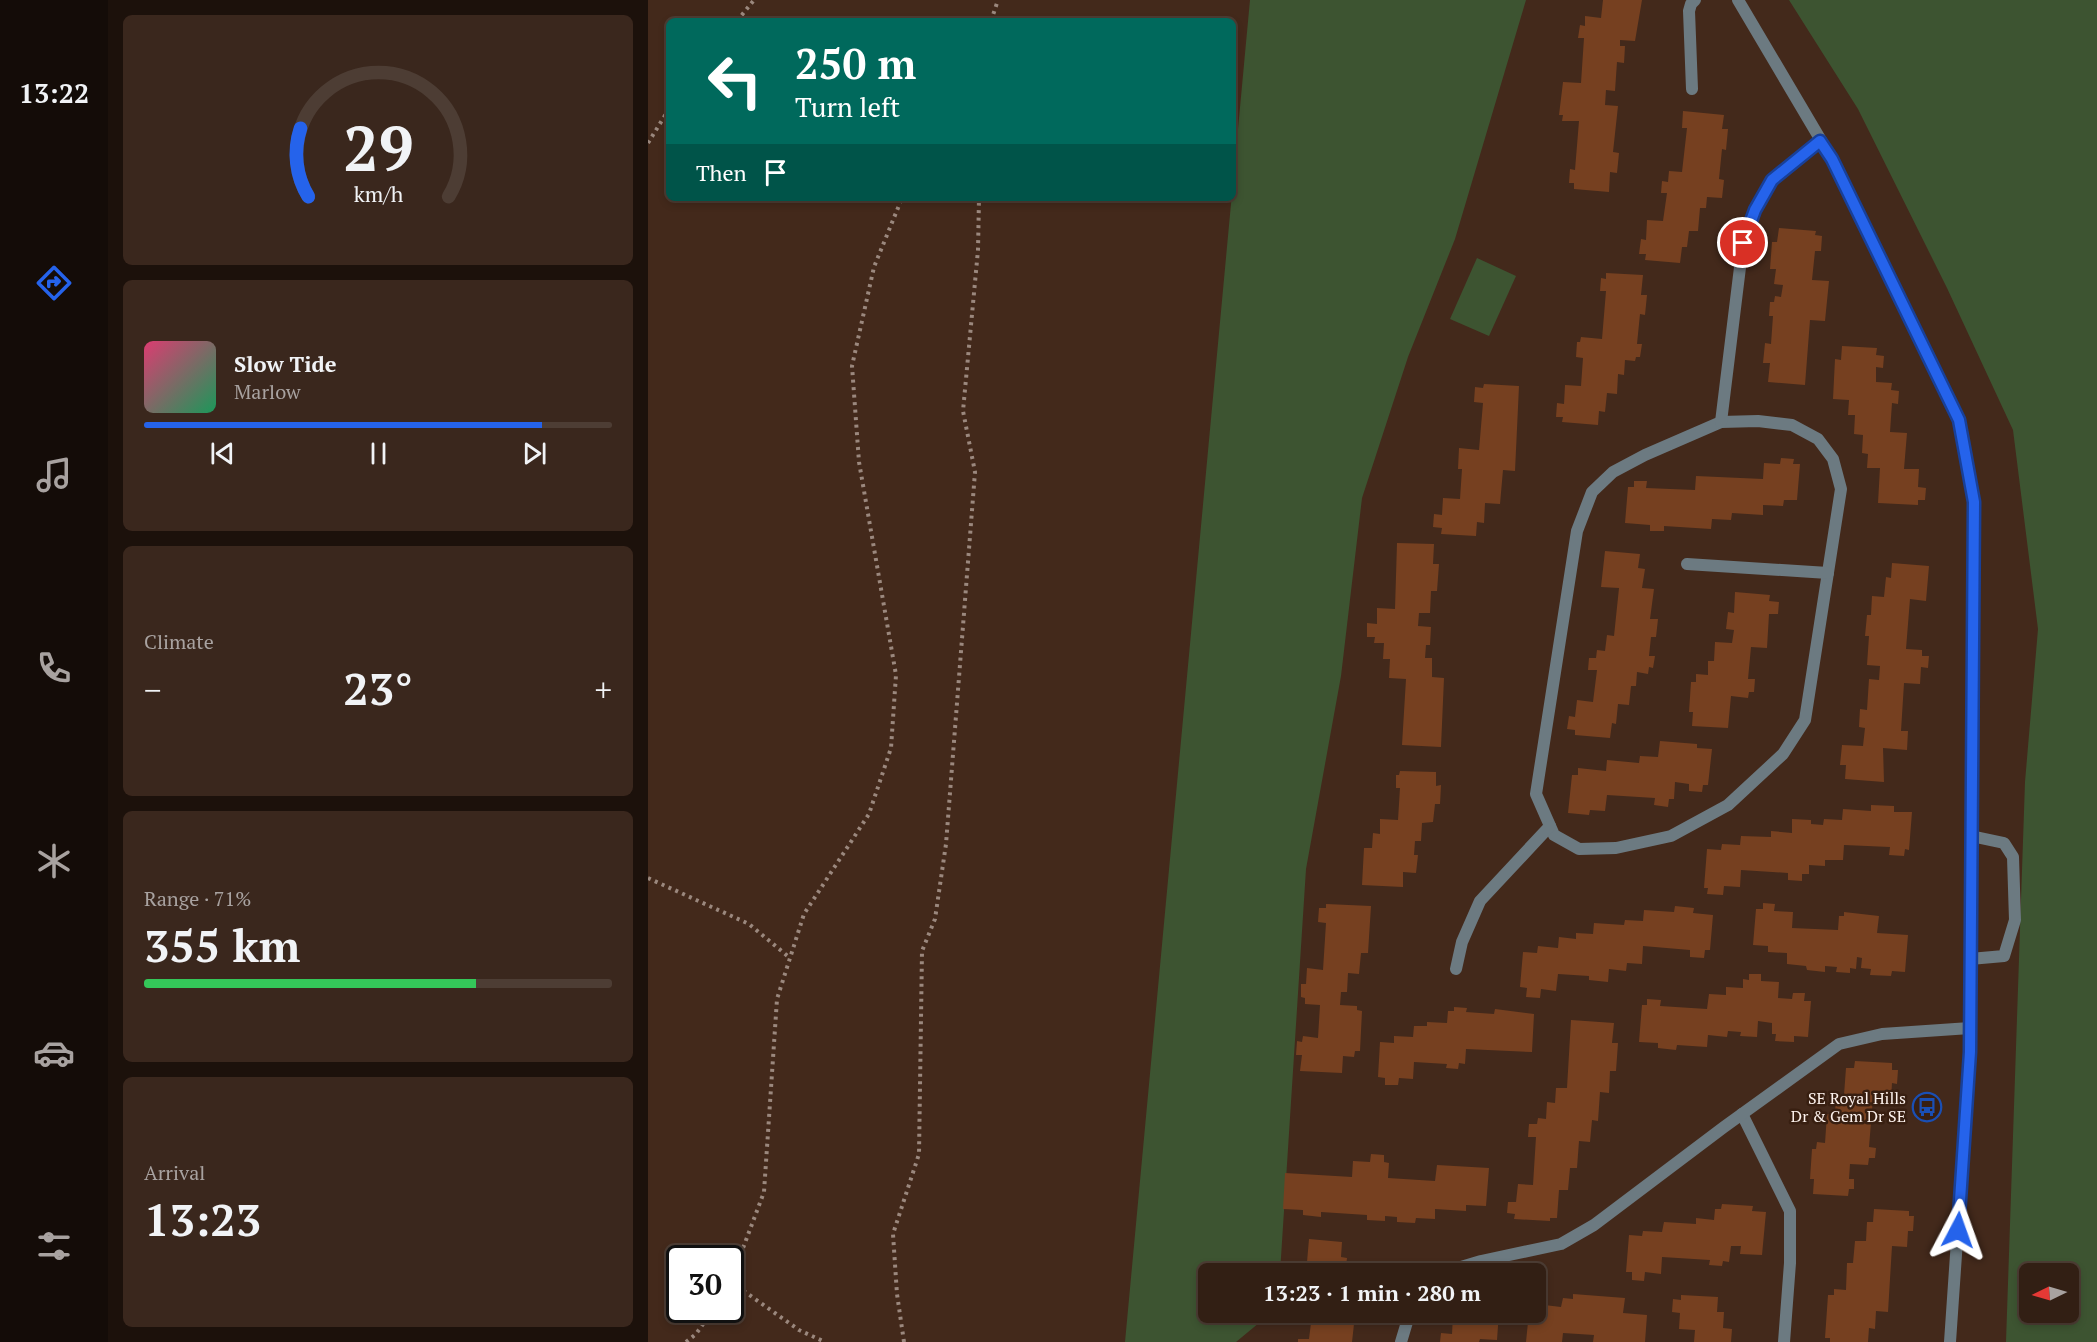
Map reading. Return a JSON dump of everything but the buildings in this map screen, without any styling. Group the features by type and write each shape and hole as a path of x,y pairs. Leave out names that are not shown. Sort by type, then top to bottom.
{"street":[{"path":"1692,89 1689,11 1695,0"},
{"path":"1738,0 1832,159 1959,420 1974,502 1970,1028 1950,1342"},
{"path":"1720,422 1743,243 1755,210 1772,180 1820,141"},
{"path":"1758,421 1792,425 1818,439 1833,459 1841,489 1828,573 1804,720 1783,754 1728,805 1671,836 1616,848 1579,849 1554,836 1536,794 1577,531 1592,492 1613,472 1645,455 1720,422 1758,421"},
{"path":"1687,564 1828,573"},
{"path":"1456,969 1462,942 1480,901 1550,826"},
{"path":"1970,959 2004,956 2015,920 2013,856 2004,843 1971,836"},
{"path":"1474,1263 1561,1244 1594,1225 1839,1044 1882,1034 1970,1028"},
{"path":"1742,1114 1790,1211 1790,1263 1784,1342"},
{"path":"1401,1342 1407,1323"}],"path":[{"path":"739,18 754,0"},
{"path":"992,18 998,0"},
{"path":"648,143 666,114"},
{"path":"744,1247 764,1192 777,999 804,914 869,814 891,748 896,675 859,462 852,366 874,267 901,201"},
{"path":"904,1342 897,1294 893,1234 919,1154 922,951 935,919 946,844 975,472 963,411 978,250 979,201"},
{"path":"648,878 749,924 790,958"},
{"path":"744,1291 799,1330 825,1342"},
{"path":"686,1342 696,1334 703,1323"}],"green space":[{"path":"1250,0 1526,0 1455,239 1408,357 1362,498 1341,676 1306,869 1281,1263 1198,1263 1198,1323 1259,1323 1236,1342 1125,1342 1231,201 1236,201 1236,150"},
{"path":"1789,0 2097,0 2097,1342 2006,1342 2025,782 2038,629 2013,430 1947,288 1858,109"},
{"path":"1477,258 1516,276 1489,336 1450,319"}],"place":[{"name":"SE Royal Hills Dr & Gem Dr SE","path":"1927,1107"}],"route":[{"path":"1743,243 1755,210 1772,180 1820,141 1832,159 1959,420 1974,502 1970,1052 1958,1230"}]}
